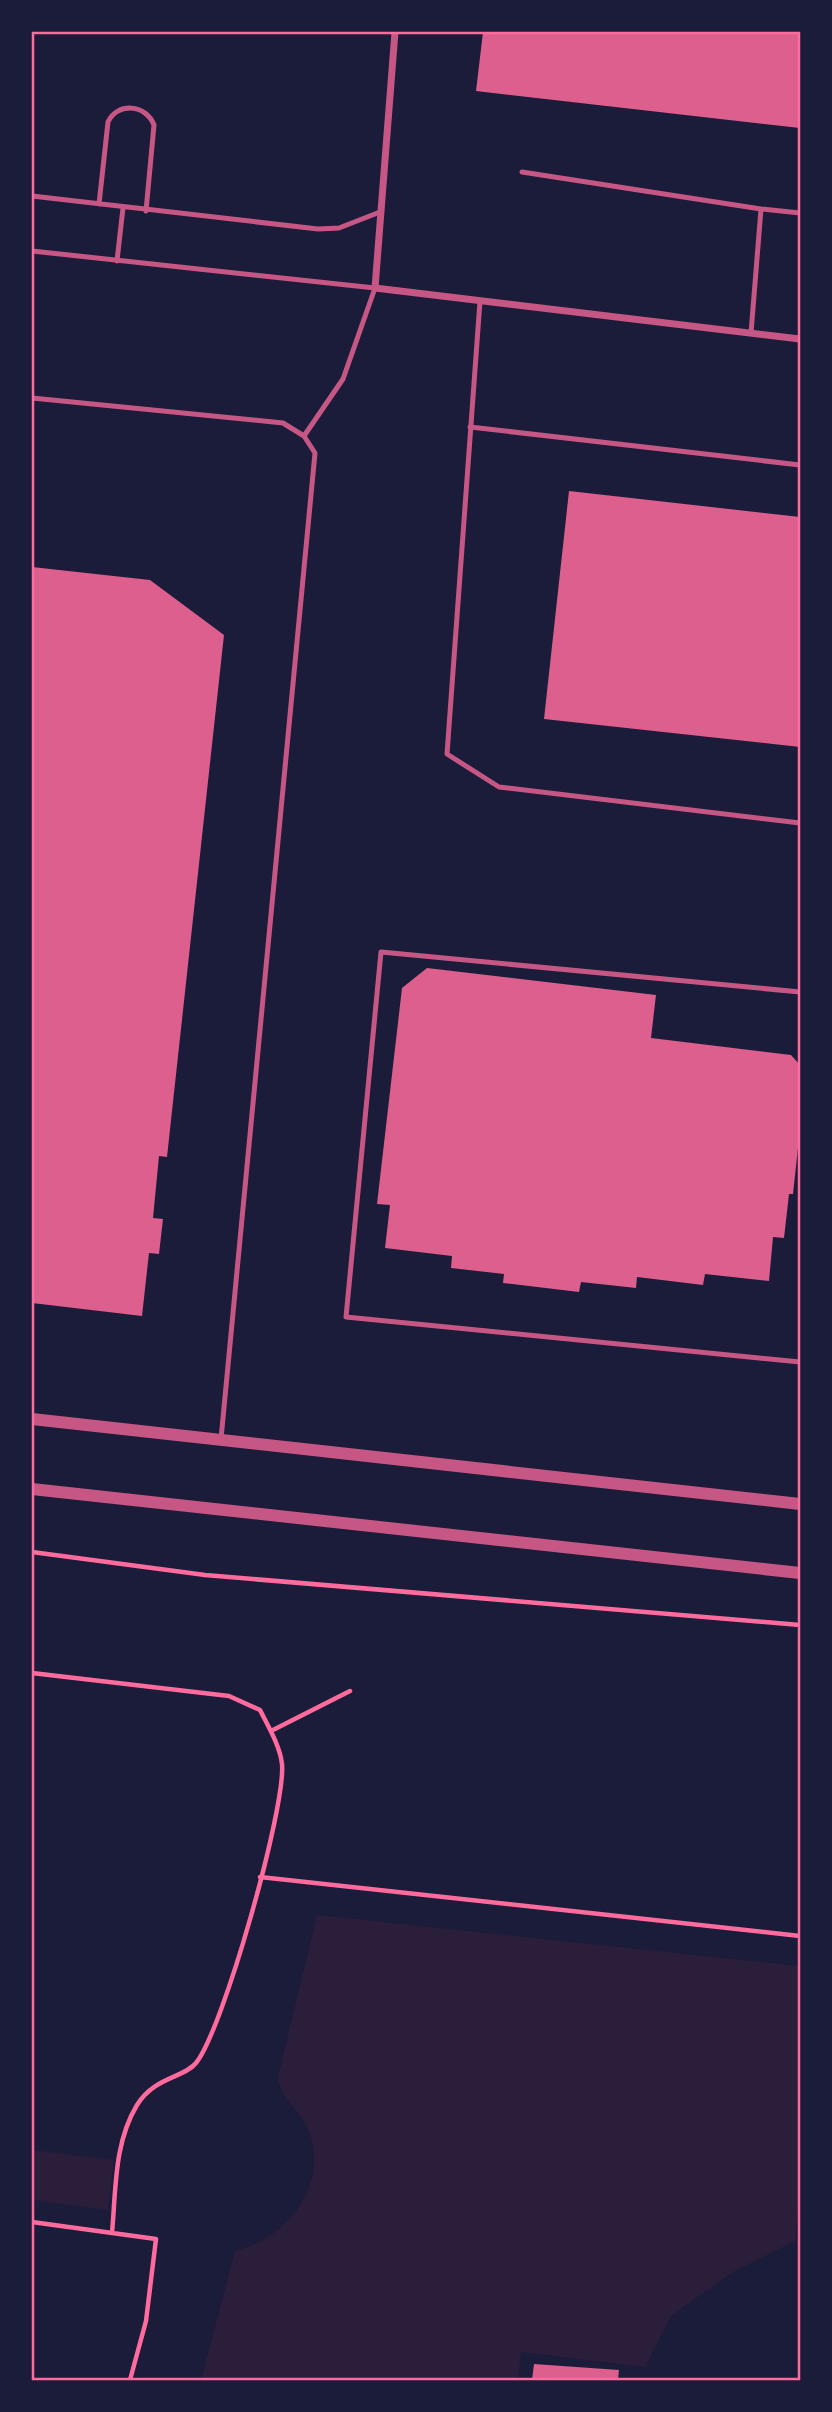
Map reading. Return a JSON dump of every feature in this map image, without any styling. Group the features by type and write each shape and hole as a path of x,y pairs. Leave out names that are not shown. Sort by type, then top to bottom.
{"street":[{"path":"395,32 375,288 800,339"},
{"path":"32,1419 800,1504"},
{"path":"32,1489 800,1573"}],"lane":[{"path":"99,204 108,122 115,111 136,108 146,113 154,125 146,211"},
{"path":"522,172 800,213"},
{"path":"32,196 318,229 356,224 380,212"},
{"path":"117,261 123,208"},
{"path":"751,333 761,209"},
{"path":"32,251 375,288 344,379 304,436"},
{"path":"480,301 447,754 499,787 800,823"},
{"path":"32,398 284,424 304,436 316,453 221,1440"},
{"path":"470,427 800,466"},
{"path":"800,992 381,952 346,1317 800,1362"}],"path":[{"path":"32,1552 205,1575 800,1625"},
{"path":"32,1673 229,1696 260,1710 271,1731 282,1763 279,1804 212,2037 195,2065 158,2082 138,2103 120,2144 112,2233"},
{"path":"271,1731 350,1691"},
{"path":"260,1877 800,1936"},
{"path":"32,2222 156,2239 146,2322 130,2381"}],"shaded area":[{"path":"317,1915 800,1966 800,2189 795,2241 733,2272 671,2316 645,2367 521,2352 518,2380 201,2380 235,2251 272,2234 288,2221 309,2187 314,2168 313,2148 307,2127 282,2092 278,2077"},
{"path":"32,2150 114,2160 108,2210 32,2200"}],"building":[{"path":"483,32 800,32 800,128 476,91"},
{"path":"569,491 800,517 800,747 544,719"},
{"path":"32,567 150,580 224,635 167,1157 159,1156 153,1218 163,1219 159,1254 149,1253 142,1316 32,1303"},
{"path":"427,968 656,995 651,1038 791,1055 800,1065 800,1129 793,1194 789,1194 784,1238 773,1237 769,1281 705,1274 703,1285 637,1277 636,1288 581,1282 579,1292 503,1283 504,1274 451,1268 452,1256 385,1248 390,1205 377,1204 402,988"},
{"path":"534,2364 619,2370 618,2380 532,2380"}]}
